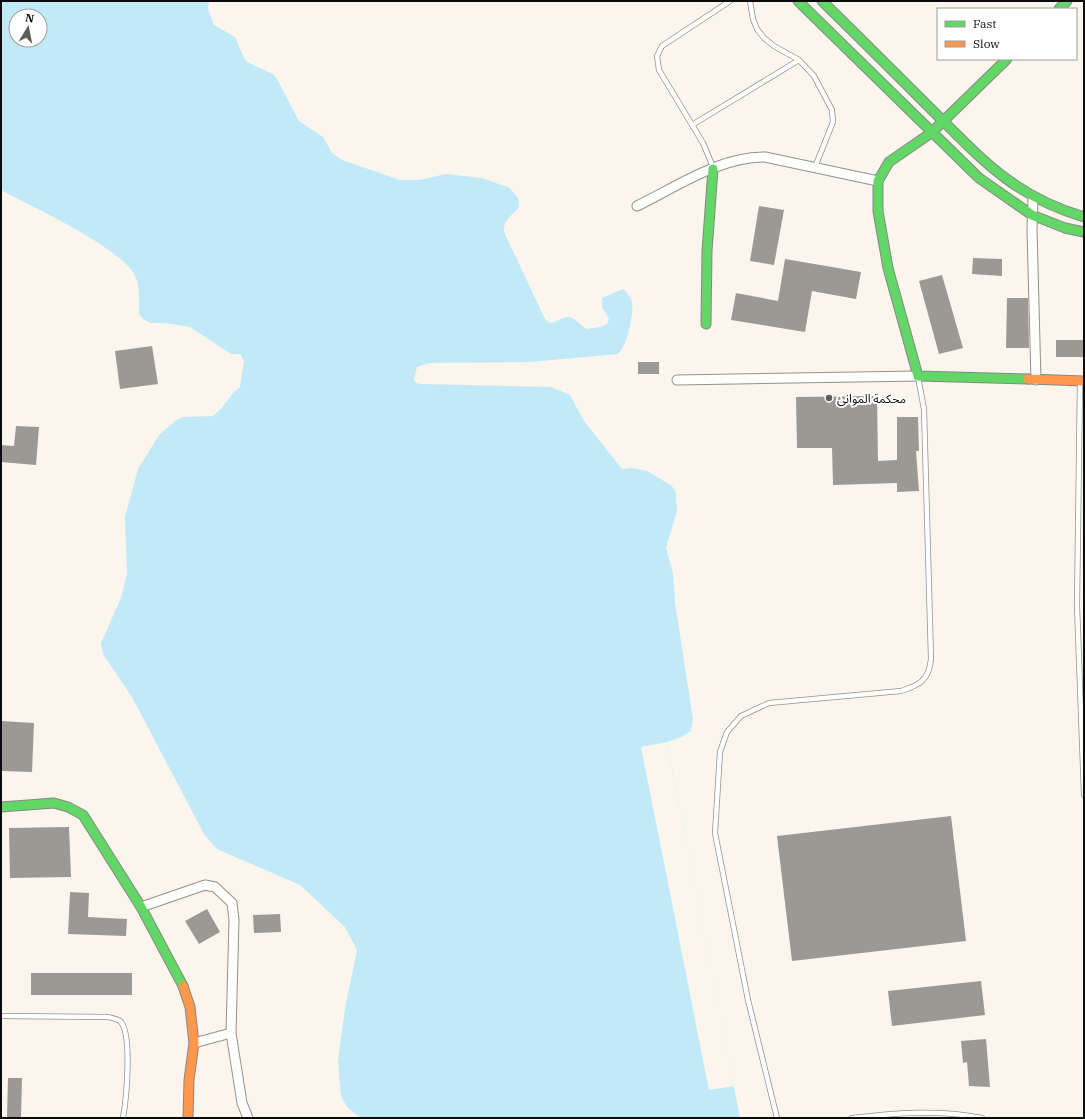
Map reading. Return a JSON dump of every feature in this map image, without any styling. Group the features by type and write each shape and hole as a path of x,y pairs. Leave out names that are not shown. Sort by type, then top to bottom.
{"street":[{"path":"798,1 931,133 979,178 1032,215 1065,228 1084,232"},
{"path":"822,1 993,170 1018,190 1034,199 1066,213 1084,218"},
{"path":"918,376 888,268 878,211 878,181 889,162 931,133 1006,60"},
{"path":"637,206 713,169 749,157 765,157 878,181"},
{"path":"706,324 708,251 713,169"},
{"path":"1034,199 1032,215 1036,380"},
{"path":"677,380 918,376 1082,381"},
{"path":"1,807 54,803 68,807 82,815 94,830 141,907 180,978 190,1007 194,1043 188,1118"},
{"path":"141,907 205,885 215,887 232,903 234,920 231,1033 242,1102 248,1118"},
{"path":"194,1043 231,1033"}],"lane":[{"path":"713,169 703,143 659,70 657,56 658,51 662,46 730,1"},
{"path":"750,1 753,19 757,29 764,38 774,46 799,60 814,76 832,110 833,122 815,167"},
{"path":"692,125 799,60"},
{"path":"777,1118 748,1000 715,833 720,752 727,732 740,716 769,704 901,691 920,684 926,678 932,659 924,409 918,376"},
{"path":"1082,381 1078,606 1084,795"},
{"path":"1,1016 108,1017 120,1021 125,1030 128,1055 127,1096 123,1118"},
{"path":"852,1118 905,1112 964,1114 982,1118"}],"water":[{"path":"1,1 209,1 208,9 214,25 235,37 247,62 273,74 299,121 323,137 332,153 342,160 400,180 419,180 446,174 482,178 510,188 518,198 519,207 505,223 504,232 545,319 550,323 570,317 586,329 601,327 607,324 609,319 602,307 602,298 623,289 631,298 631,321 627,337 618,354 530,362 429,363 417,367 414,379 416,383 420,384 551,387 570,395 584,421 622,469 633,468 647,471 672,486 676,493 677,511 666,548 673,573 675,603 693,719 691,731 681,737 667,742 740,1118 361,1118 347,1107 341,1096 338,1062 345,1008 357,950 345,927 300,885 217,849 204,834 132,697 103,654 101,643 121,598 127,574 125,517 138,469 159,435 174,422 182,417 213,416 221,409 233,393 240,387 244,361 240,354 231,354 190,327 165,323 150,323 143,319 139,314 139,296 136,278 129,267 97,242 54,217 1,190"}],"pier":[{"path":"667,742 734,1086 709,1090 641,747"}],"building":[{"path":"759,206 784,210 774,265 750,261"},
{"path":"973,258 1002,259 1002,276 972,274"},
{"path":"785,259 861,272 856,299 812,291 805,332 731,320 736,293 778,301"},
{"path":"942,275 963,348 939,354 919,281"},
{"path":"1007,298 1028,298 1029,348 1006,348"},
{"path":"1056,340 1084,340 1084,357 1056,357"},
{"path":"152,346 158,384 120,389 115,351"},
{"path":"638,362 659,362 659,374 638,374"},
{"path":"877,396 878,461 897,460 897,417 918,417 919,451 916,451 919,491 897,492 897,483 833,485 832,448 797,448 796,397"},
{"path":"16,426 39,427 36,465 1,462 1,445 14,446"},
{"path":"1,721 34,723 32,772 1,771"},
{"path":"951,816 966,941 792,961 777,836"},
{"path":"69,827 71,877 10,878 9,828"},
{"path":"70,892 89,893 88,917 127,919 126,936 68,934"},
{"path":"207,909 220,932 199,944 185,921"},
{"path":"280,914 281,932 254,933 253,915"},
{"path":"31,973 132,973 132,995 31,995"},
{"path":"981,981 985,1015 892,1026 888,991"},
{"path":"986,1039 990,1087 969,1086 967,1062 963,1063 961,1041"},
{"path":"8,1078 22,1078 21,1118 7,1118"}],"traffic: fast":[{"path":"798,1 979,178 1032,215 1065,228 1084,232"},
{"path":"822,1 962,140 997,171 1015,185 1035,197 1058,208 1084,217"},
{"path":"1060,8 1067,1"},
{"path":"1006,60 931,133 889,162 878,181 878,211 888,268 918,376 1028,379"},
{"path":"706,324 707,251 713,169"},
{"path":"1,807 54,803 68,807 83,815 141,907 183,986"}],"traffic: slow":[{"path":"1028,379 1084,381"},
{"path":"183,986 190,1007 194,1043 189,1080 188,1118"}],"place":[{"name":"محكمة الموانئ","path":"829,398"}]}
